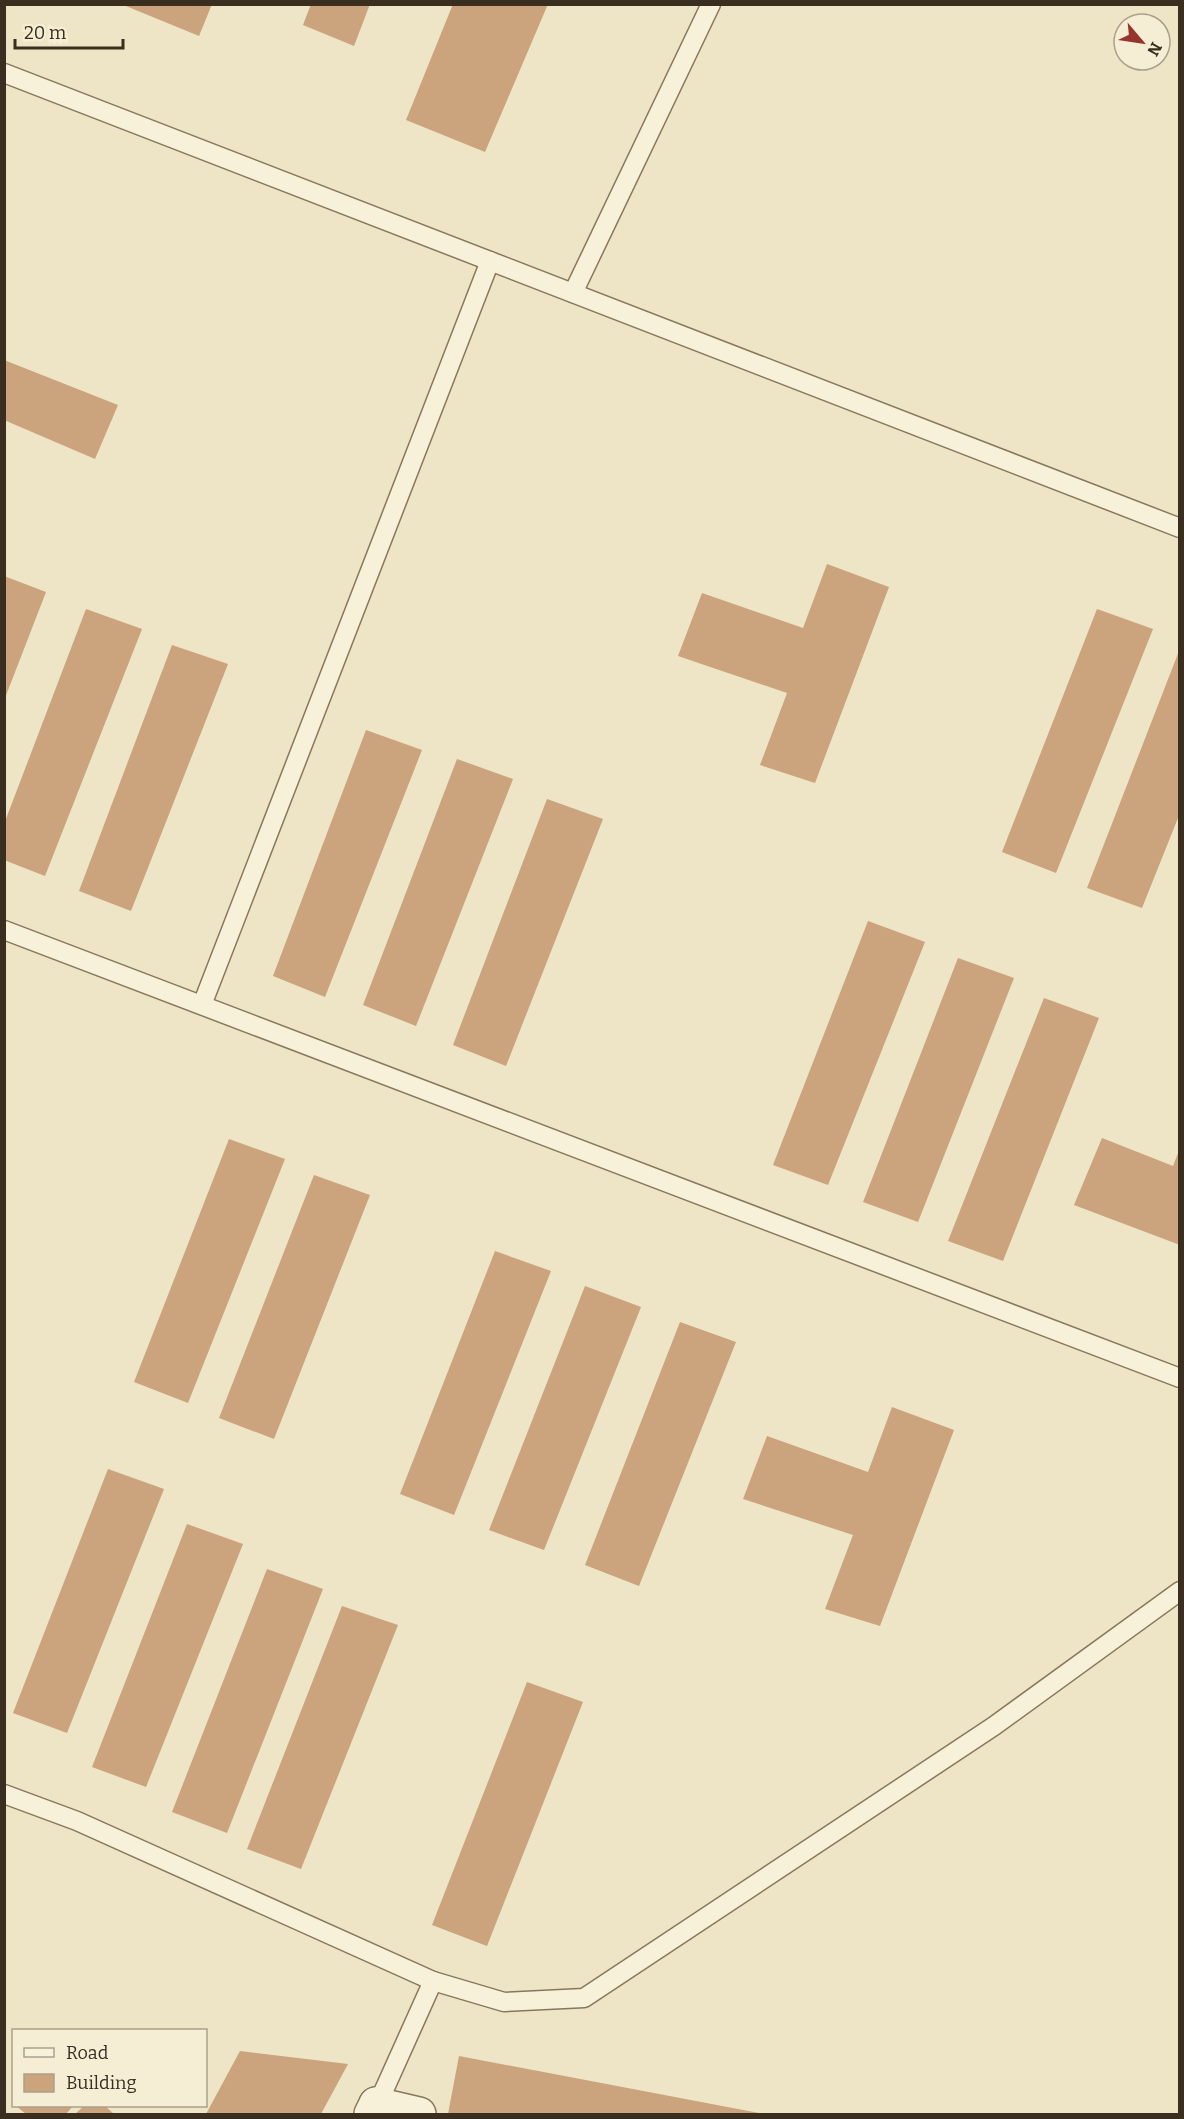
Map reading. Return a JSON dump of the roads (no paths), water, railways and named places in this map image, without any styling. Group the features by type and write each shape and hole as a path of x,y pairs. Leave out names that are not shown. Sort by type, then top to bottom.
{"street":[{"path":"374,2109 419,2115"}],"lane":[{"path":"573,293 711,4"},
{"path":"4,73 1179,528"},
{"path":"202,1005 490,261"},
{"path":"4,930 1179,1378"},
{"path":"4,1794 77,1821 433,1981 504,2002 584,1998 994,1726 1179,1591"},
{"path":"374,2109 433,1981"}]}
